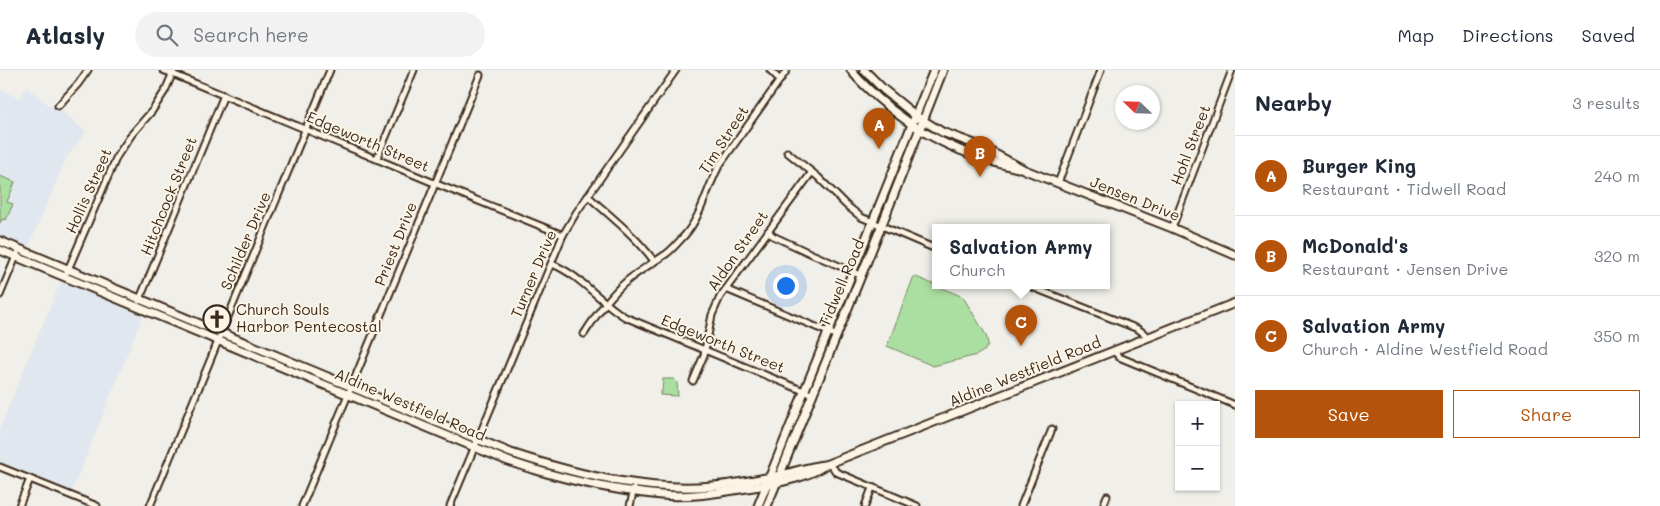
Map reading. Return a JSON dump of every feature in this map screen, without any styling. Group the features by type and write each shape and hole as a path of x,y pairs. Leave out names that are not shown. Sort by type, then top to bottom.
{"main road":[{"name":"Jensen Drive","path":"864,70 884,90 916,116 942,132 993,152 1025,170 1058,184 1172,228 1235,255"},
{"name":"Tidwell Road","path":"758,506 857,273 873,223 934,70"},
{"name":"Tidwell Road","path":"857,273 881,227 941,70"},
{"name":"Jensen Drive","path":"854,73 896,113 919,130 995,164 1025,170"},
{"name":"Aldine Westfield Road","path":"0,241 18,253 477,443 593,477 696,491"},
{"name":"Aldine Westfield Road","path":"0,250 18,253"},
{"name":"Aldine Westfield Road","path":"477,443 508,460 564,479 591,485 662,495 769,481 812,466 827,464 1235,303"},
{"name":"Tidwell Road","path":"767,506 808,392"}],"street":[{"path":"58,106 88,70"},
{"name":"Edgeworth Street","path":"163,70 174,72 224,95 434,183 563,235"},
{"name":"Schilder Drive","path":"150,506 330,70"},
{"path":"377,158 414,70"},
{"name":"Turner Drive","path":"450,506 563,235 676,70"},
{"path":"770,70 780,80"},
{"name":"Tim Street","path":"584,334 606,303 628,279 671,250 687,233 697,217 712,178 719,166 788,70"},
{"path":"854,73 864,70"},
{"path":"1058,184 1101,70"},
{"name":"Hohl Street","path":"1172,228 1232,70"},
{"name":"Hollis Street","path":"67,273 116,156 152,110 174,72"},
{"name":"Priest Drive","path":"302,506 480,75"},
{"name":"Hitchcock Street","path":"138,303 224,95"},
{"path":"787,152 812,172 856,213 881,227 932,247"},
{"name":"Aldon Street","path":"693,381 706,350 712,315 726,289 812,172"},
{"path":"588,196 610,213 639,241 654,261"},
{"path":"768,231 773,236 857,273"},
{"path":"0,295 18,253"},
{"name":"Edgeworth Street","path":"552,264 571,274 625,317 808,392"},
{"path":"726,289 832,334"},
{"path":"1037,289 1138,329 1149,337"},
{"path":"1114,351 1119,357 1235,406"},
{"path":"1021,506 1052,429"},
{"path":"827,464 836,472 917,506"},
{"path":"0,467 96,506"},
{"path":"19,506 30,479"},
{"path":"630,506 635,483"},
{"path":"865,506 872,488"},
{"path":"1103,506 1107,496"}],"shaded area":[{"path":"26,87 50,106 61,111 86,132 66,158 28,248 0,236 0,90 20,98"},
{"path":"61,281 143,315 72,491 0,462 0,427"}],"green space":[{"path":"0,176 15,182 7,202 13,204 6,220 2,219 0,223"},
{"path":"914,276 932,284 932,289 944,289 963,297 986,335 988,344 985,350 977,355 933,366 887,346"},
{"path":"663,379 674,379 677,382 678,396 660,395"}],"place":[{"name":"Burger King","path":"879,149"},
{"name":"McDonald's","path":"980,177"},
{"name":"Church Souls Harbor Pentecostal","path":"217,319"},
{"name":"Salvation Army","path":"1021,346"}]}
